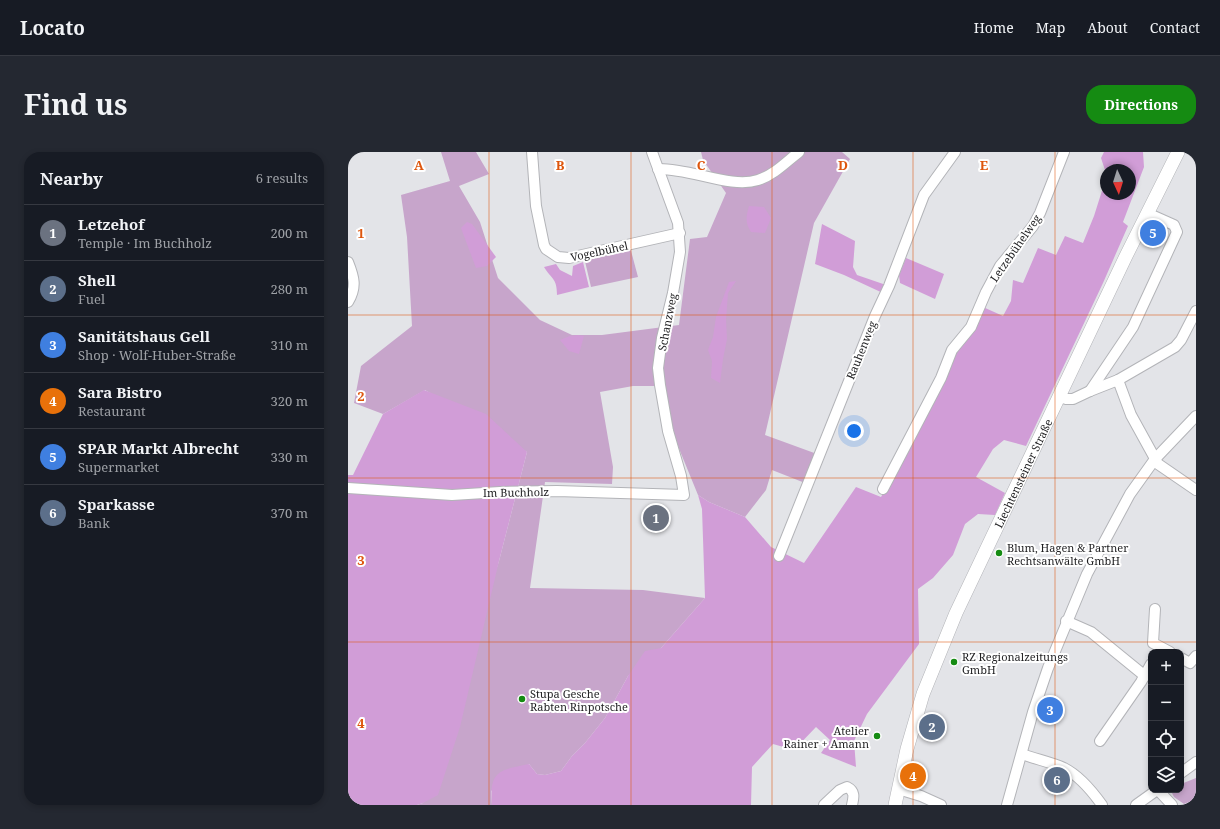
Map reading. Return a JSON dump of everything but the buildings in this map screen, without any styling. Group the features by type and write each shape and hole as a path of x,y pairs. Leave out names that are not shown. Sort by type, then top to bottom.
{"main road":[{"name":"Liechtensteiner Straße","path":"895,805 907,749 925,689 956,613 1178,152"}],"street":[{"name":"Vogelbühel","path":"532,152 536,206 542,241 546,249 552,254 563,258 569,258 680,233"},
{"name":"Schanzweg","path":"652,152 678,223 680,233 679,259 662,338 658,368 668,431 681,476 684,495"},
{"path":"658,169 685,171 734,182 747,183 759,180 770,174 799,152"},
{"name":"Rauhenweg","path":"779,556 875,316 899,261 924,195 955,152"},
{"name":"Letzebühelweg","path":"883,489 941,378 952,350 972,328 986,292 1000,266 1033,226 1040,213 1064,152"},
{"path":"1090,391 1133,327 1177,232 1174,225 1148,212"},
{"path":"348,262 354,278 354,290 348,302"},
{"path":"1059,397 1072,399 1118,380 1175,348 1181,340 1196,311"},
{"path":"1118,380 1131,415 1158,464 1196,490"},
{"path":"1007,805 1048,668 1066,621 1087,574 1130,494 1155,459 1196,416"},
{"name":"Im Buchholz","path":"348,488 452,495 557,491 684,495"},
{"path":"1155,609 1153,643 1159,649"},
{"path":"1066,621 1091,632 1145,676"},
{"path":"1184,660 1190,663 1196,656"},
{"path":"1100,741 1148,670"},
{"path":"1022,754 1064,768 1078,777 1092,790 1102,805"},
{"path":"1184,771 1196,762"},
{"path":"824,805 840,790 847,787 853,792 854,800 852,805"},
{"path":"898,789 921,796 941,805"},
{"path":"1136,805 1153,793"},
{"path":"1160,793 1172,805"}],"shaded area":[{"path":"441,152 476,152 489,174 459,186 480,222 498,278 540,320 572,335 602,335 679,325 690,239 707,237 726,193 703,160 701,152 842,152 850,159 814,223 765,435 817,454 805,483 772,470 766,490 745,517 709,502 698,495 671,429 659,386 633,386 600,392 613,467 612,484 545,482 530,588 643,590 705,598 661,648 628,676 605,718 561,771 545,775 537,774 529,764 491,791 492,805 417,805 423,803 499,561 527,452 425,390 383,414 354,403 361,366 412,326 407,237 401,195 450,181"},
{"path":"1104,152 1143,152 1144,167 1136,188 1136,164 1103,164 1101,158"},
{"path":"1100,197 1100,200 1131,200 1123,222 1128,226 1103,283 1026,446 1004,440 993,449 976,477 1005,493 995,515 978,514 965,524 953,555 933,578 918,589 919,644 867,714 854,741 856,767 821,753 830,740 816,727 794,750 773,744 752,767 751,805 492,805 492,785 494,779 503,771 529,764 537,774 545,775 561,771 605,718 628,676 645,651 661,648 705,598 702,509 698,495 709,502 745,517 771,547 804,563 856,487 881,497 893,476 954,352 983,307 1003,316 1011,301 1013,280 1023,283 1038,248 1056,255 1065,236 1083,243"},
{"path":"749,206 764,207 771,218 765,233 751,232 747,219"},
{"path":"467,222 472,224 496,257 487,266 476,268 461,228"},
{"path":"822,224 855,241 853,267 857,275 889,286 885,294 844,275 815,264"},
{"path":"630,247 638,277 591,287 584,257"},
{"path":"906,258 944,274 935,299 900,283 899,275"},
{"path":"583,262 589,287 557,295 555,282 544,267 556,264 560,270 572,276 573,266"},
{"path":"736,281 728,293 726,320 727,339 720,383 711,378 712,361 708,350 713,337 716,317 729,282"},
{"path":"578,335 584,336 579,354 569,351 560,340"},
{"path":"424,390 486,414 527,452 499,561 460,727 438,795 417,805 348,805 348,475 353,475 383,414"},
{"path":"1196,778 1196,799 1184,804 1174,797 1172,793 1184,793 1184,783"}],"place":[{"name":"SPAR Markt Albrecht","path":"1153,233"},
{"name":"Letzehof","path":"656,518"},
{"name":"Blum, Hagen & Partner Rechtsanwälte GmbH","path":"999,553"},
{"name":"RZ Regionalzeitungs GmbH","path":"954,662"},
{"name":"Stupa Gesche Rabten Rinpotsche","path":"522,699"},
{"name":"Sanitätshaus Gell","path":"1050,710"},
{"name":"Shell","path":"932,727"},
{"name":"Atelier Rainer + Amann","path":"877,736"},
{"name":"Sara Bistro","path":"913,776"},
{"name":"Sparkasse","path":"1057,780"}]}
